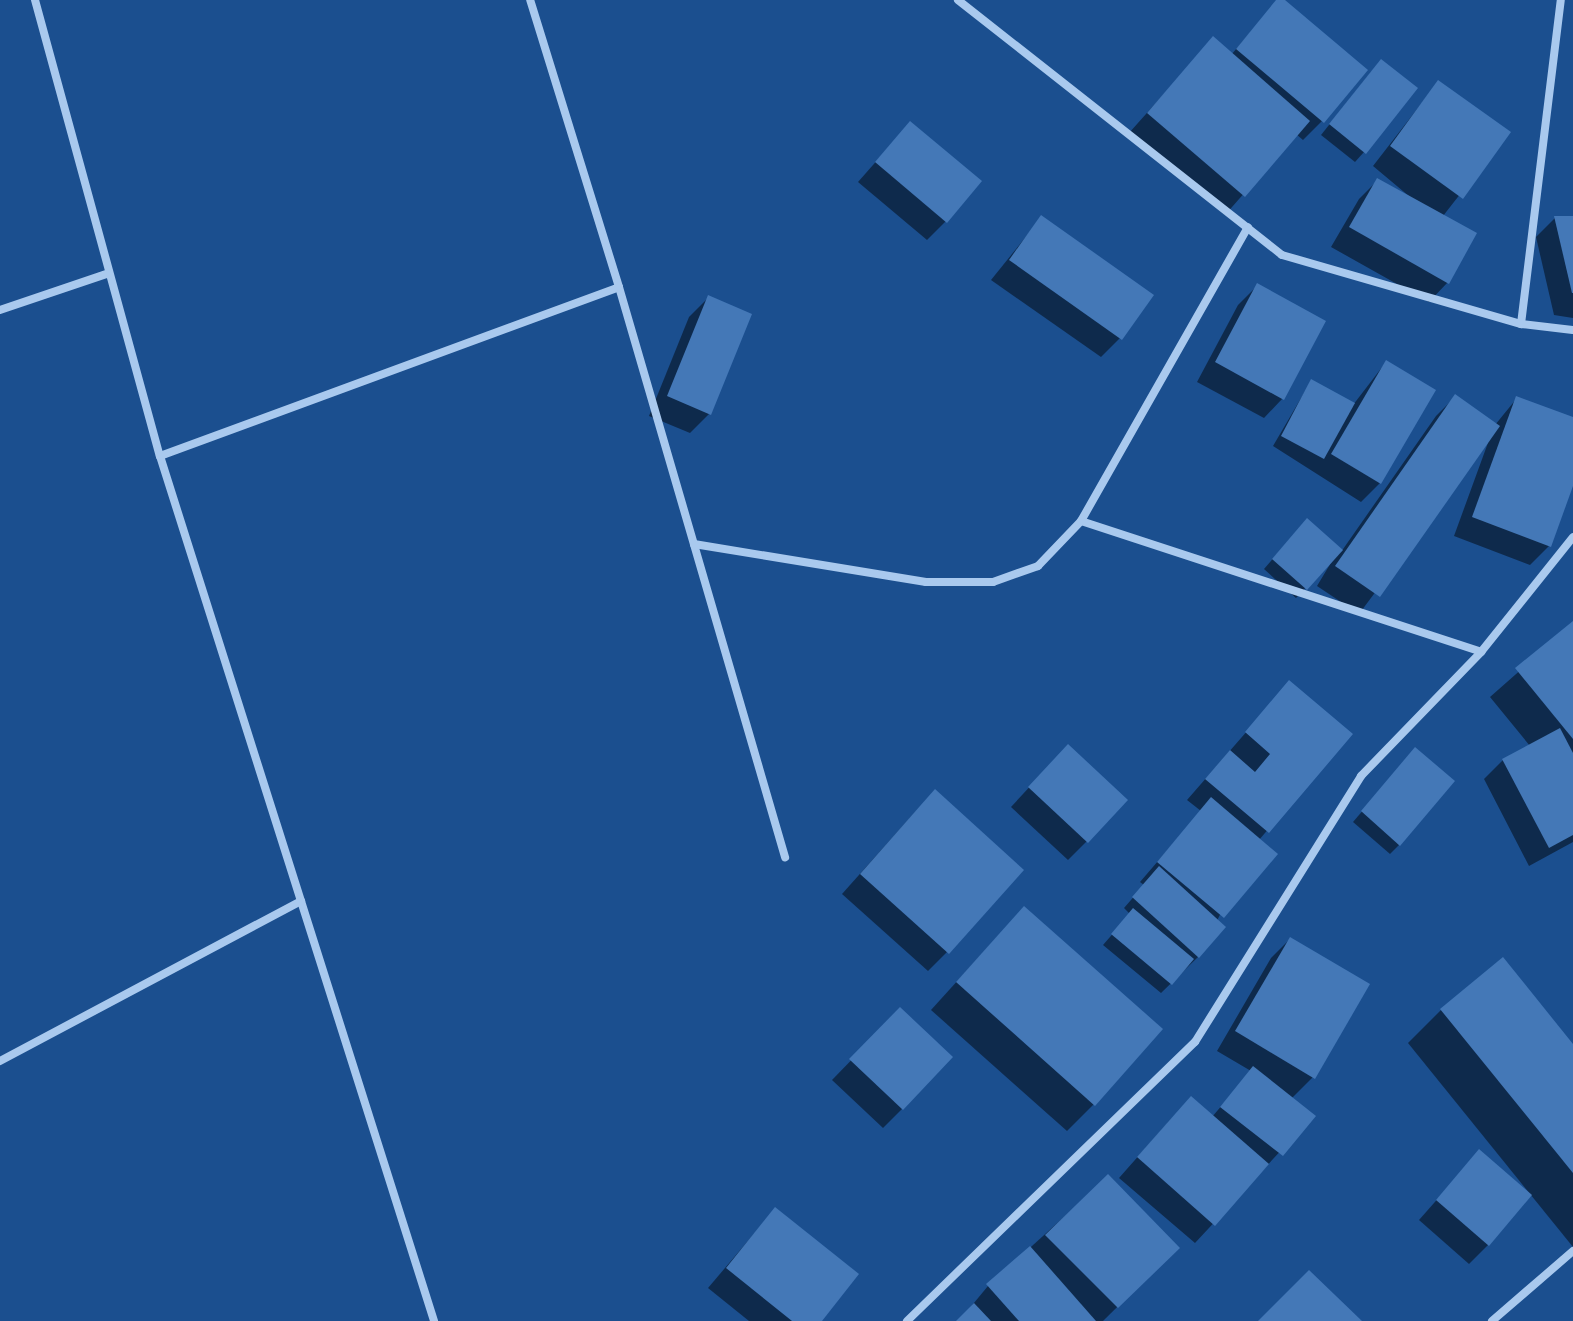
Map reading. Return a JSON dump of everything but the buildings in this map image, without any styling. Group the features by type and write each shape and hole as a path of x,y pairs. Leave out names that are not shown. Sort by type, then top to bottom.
{"street":[{"path":"35,0 160,456 434,1321"},
{"path":"530,0 619,287 785,857"},
{"path":"958,0 1282,255 1521,324 1573,330"},
{"path":"1521,324 1561,0"},
{"path":"694,544 926,582 993,582 1038,566 1081,521 1248,227"},
{"path":"0,310 109,273"},
{"path":"160,456 619,287"},
{"path":"1081,521 1481,652"},
{"path":"907,1321 1195,1042 1361,776 1481,652 1573,537"},
{"path":"0,1061 301,901"},
{"path":"1492,1321 1573,1251"}]}
